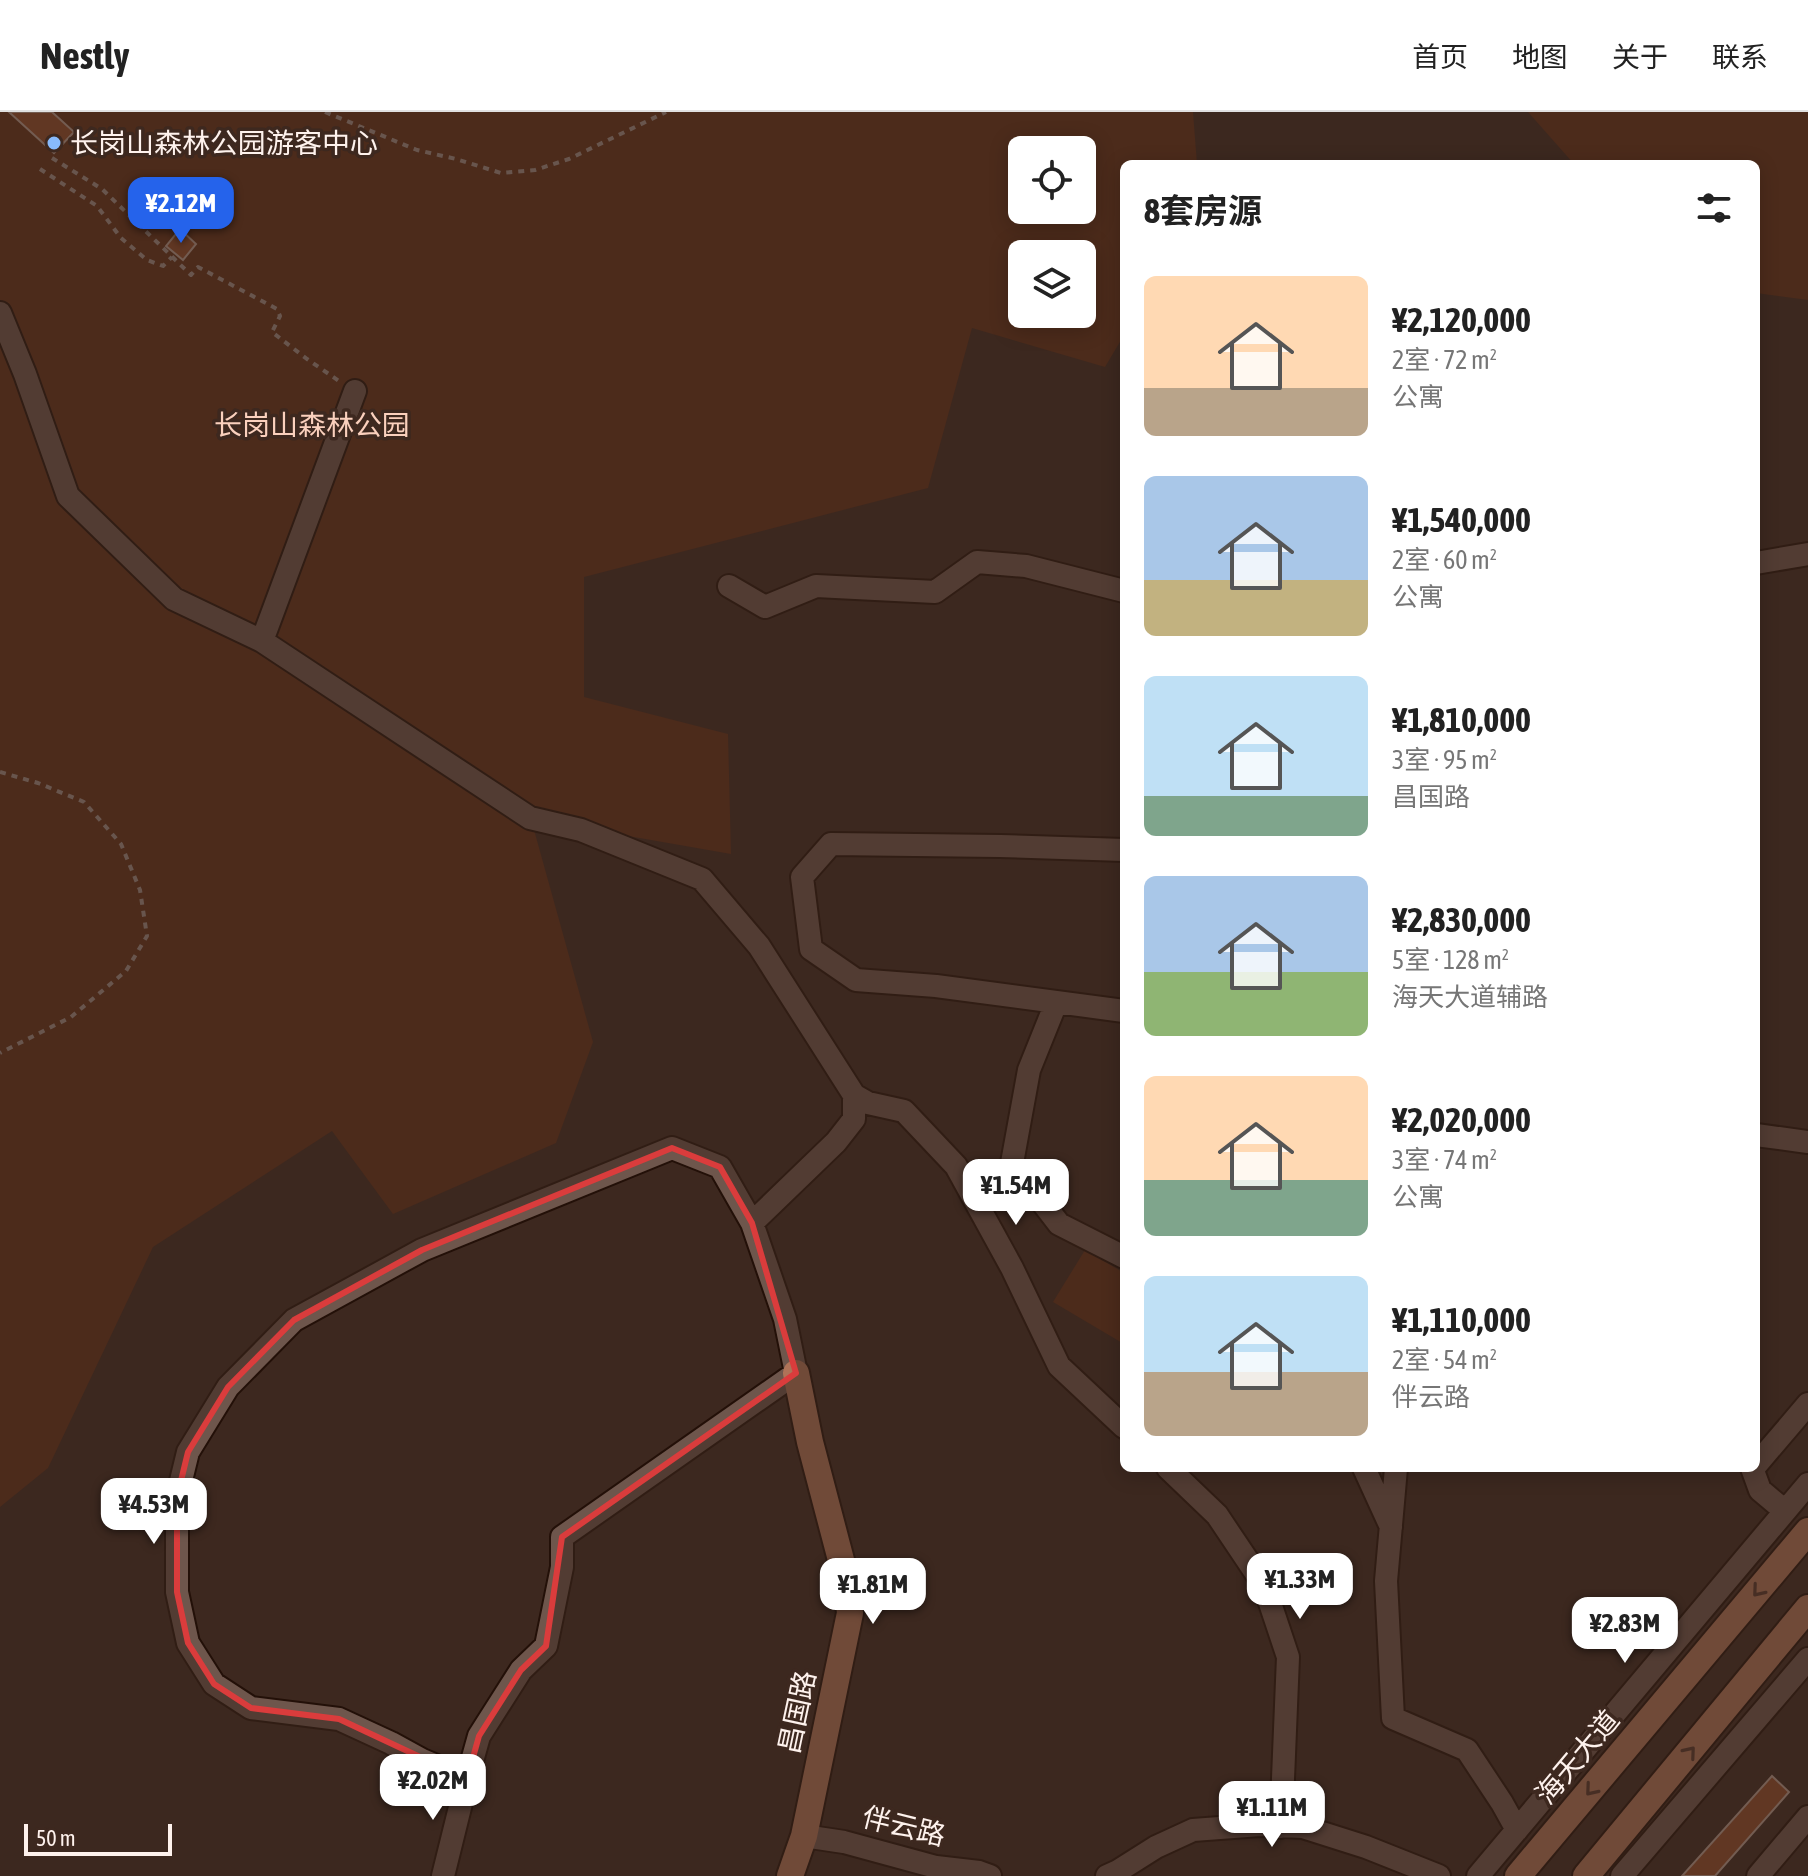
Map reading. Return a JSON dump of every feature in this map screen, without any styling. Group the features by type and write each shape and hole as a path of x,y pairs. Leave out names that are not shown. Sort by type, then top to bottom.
{"main road":[{"name":"昌国路","path":"790,1876 804,1836 850,1613 846,1579 810,1442 796,1373"},
{"name":"海天大道","path":"1518,1876 1808,1531"},
{"path":"1586,1876 1808,1608"}],"street":[{"path":"0,313 68,496 174,599 262,641 530,818 581,830 702,879 759,946 854,1095 868,1103 904,1111 956,1166 1012,1268 1059,1366 1120,1423"},
{"path":"262,641 355,391"},
{"path":"1760,562 1808,554"},
{"path":"729,586 765,607 816,586 935,592 977,562 1026,566 1120,590"},
{"path":"1120,850 831,844 802,877 811,949 856,980 936,986 1120,1011"},
{"path":"1056,1003 1029,1070 1012,1163 1059,1224 1120,1255"},
{"path":"752,1223 836,1142 854,1119 854,1095"},
{"path":"1760,1136 1808,1142"},
{"path":"443,1876 479,1736 521,1670 546,1646 562,1567 562,1537 796,1373 785,1319 752,1223 720,1167 672,1148 422,1250 294,1320 228,1387 188,1452 177,1497 177,1592 188,1643 214,1684 251,1708 339,1719 467,1779"},
{"path":"1760,1459 1808,1404"},
{"path":"1172,1472 1217,1515 1264,1585 1288,1657 1281,1827"},
{"path":"1366,1472 1391,1528"},
{"path":"1396,1472 1386,1581 1393,1718 1467,1750 1517,1830"},
{"path":"1755,1472 1760,1490 1785,1511"},
{"path":"1478,1876 1808,1484"},
{"path":"1622,1876 1808,1659"},
{"path":"1758,1876 1808,1817"},
{"path":"1107,1876 1156,1847 1193,1830 1260,1825 1303,1827 1366,1847 1439,1876"},
{"name":"伴云路","path":"804,1836 844,1842 936,1867 990,1876"}],"path":[{"path":"325,112 417,150 501,173 535,170 569,159 666,112"},
{"path":"52,158 102,189 191,275 198,267 277,309 280,316 272,332 355,391"},
{"path":"40,169 97,206 121,238 147,260 163,266 172,257"},
{"path":"0,772 38,783 84,802 121,844 140,890 147,936 126,971 71,1017 0,1053"}],"highlighted area":[{"path":"672,1148 720,1167 752,1223 796,1373 562,1537 546,1646 521,1670 479,1736 467,1779 339,1719 251,1708 214,1684 188,1643 177,1592 177,1497 188,1452 228,1387 294,1320 422,1250"}],"green space":[{"name":"长岗山森林公园","path":"0,112 1193,112 1197,160 1120,160 1120,342 1105,367 972,328 928,488 584,577 584,697 728,734 731,854 531,819 593,1042 556,1143 393,1214 332,1131 153,1247 48,1468 0,1507"},
{"path":"1528,112 1808,112 1808,300 1760,294 1760,160 1570,160"},
{"path":"1085,1250 1120,1271 1120,1342 1053,1302"}],"building":[{"name":"长岗山森林公园游客中心","path":"9,112 52,112 74,132 54,153"},
{"path":"180,229 196,244 183,260 166,246"},
{"path":"1772,1776 1789,1792 1715,1876 1682,1876"}],"place":[{"name":"长岗山森林公园游客中心","path":"54,143"}]}
